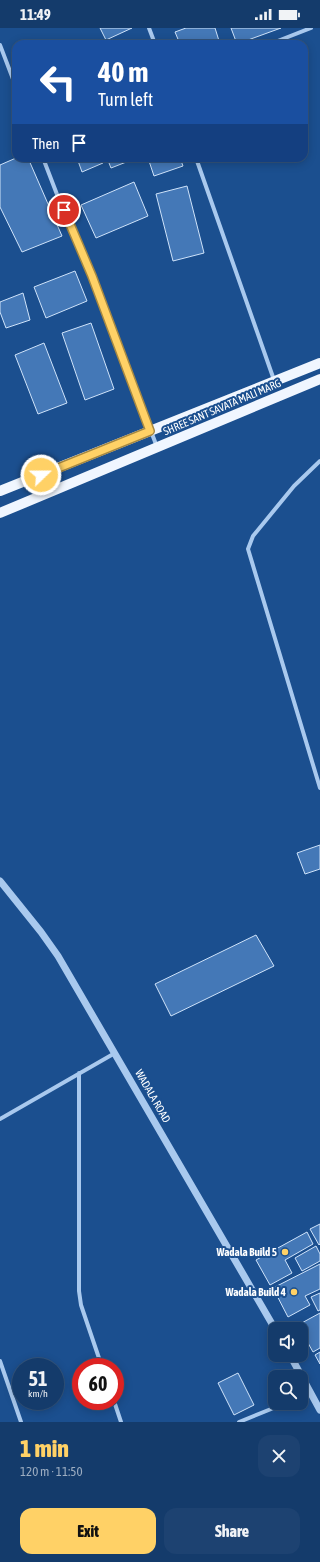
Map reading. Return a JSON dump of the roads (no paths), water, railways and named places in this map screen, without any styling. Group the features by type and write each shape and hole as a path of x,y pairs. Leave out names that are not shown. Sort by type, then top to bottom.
{"main road":[{"name":"SHREE SANT SAVATA MALI MARG","path":"0,491 320,363"},
{"name":"SHREE SANT SAVATA MALI MARG","path":"0,513 320,379"}],"street":[{"path":"149,28 154,40"},
{"path":"280,40 311,28"},
{"path":"0,45 12,76"},
{"path":"45,162 92,276 150,431 158,447"},
{"path":"197,162 274,381"},
{"path":"320,460 294,486 253,536 248,549 320,788"},
{"name":"WADALA ROAD","path":"0,882 41,932 58,956 271,1322"},
{"path":"0,1119 115,1053"},
{"path":"79,1073 79,1291 81,1305 99,1358"},
{"path":"0,1361 21,1422"},
{"path":"294,1362 319,1406"},
{"path":"308,1394 312,1392"},
{"path":"117,1410 121,1422"},
{"path":"239,1422 269,1410"}],"place":[{"name":"Wadala Build 5","path":"285,1252"},
{"name":"Wadala Build 4","path":"294,1292"}]}
